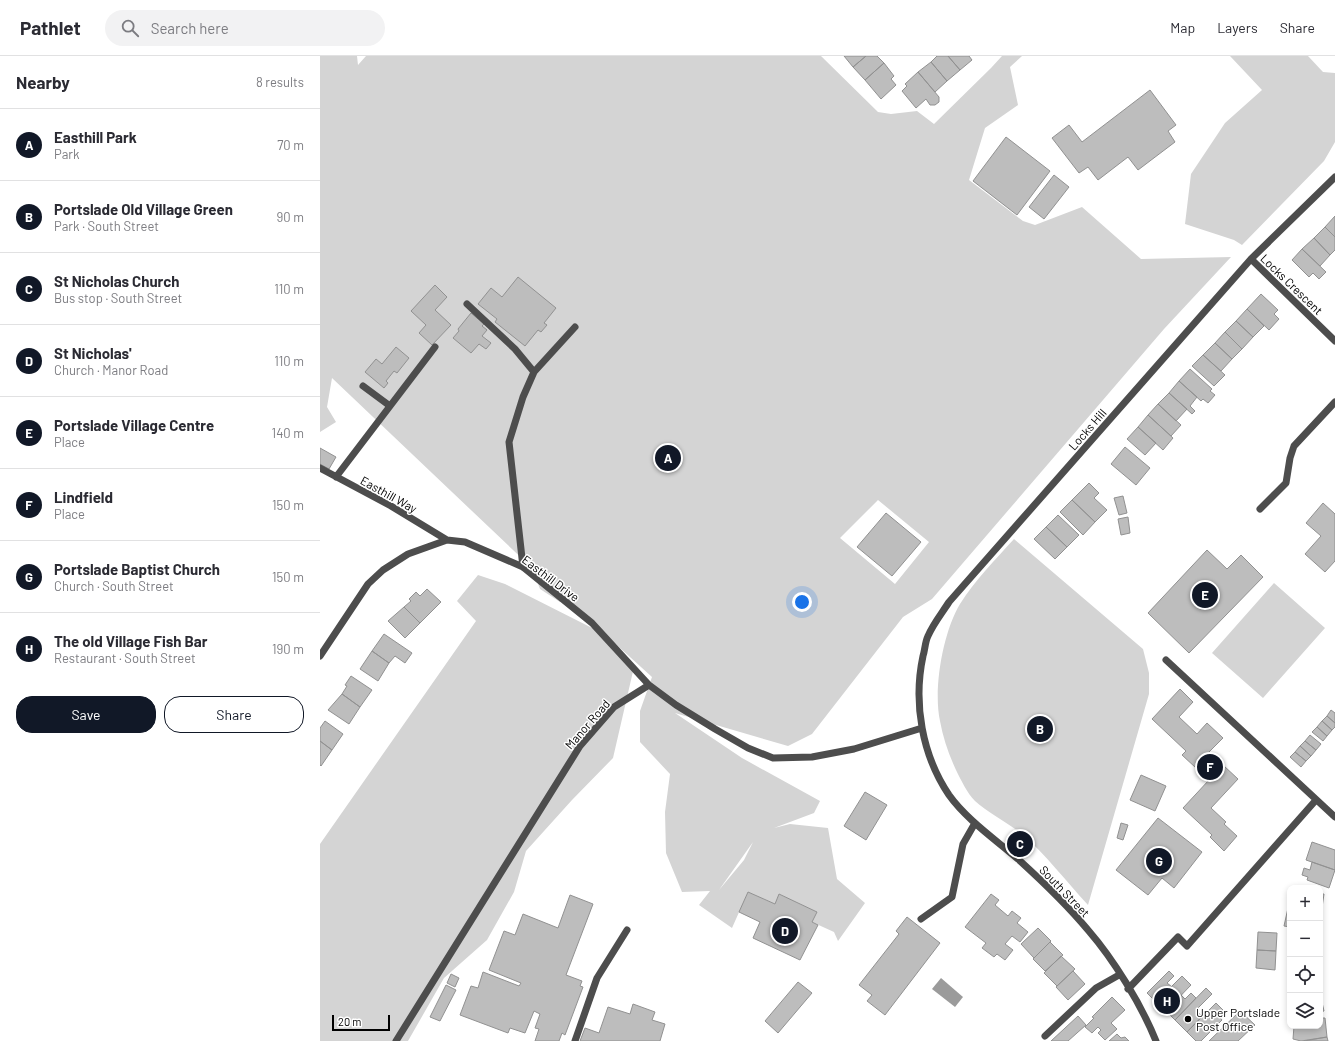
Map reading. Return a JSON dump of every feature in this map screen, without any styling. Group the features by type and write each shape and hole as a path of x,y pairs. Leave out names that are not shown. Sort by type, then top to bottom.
{"street":[{"name":"Locks Hill","path":"922,728 919,705 921,669 928,636 949,602 1251,259 1335,177"},
{"name":"Locks Crescent","path":"1251,259 1335,341"},
{"path":"468,304 515,349 534,372"},
{"path":"523,567 508,442 523,397 534,372 575,327"},
{"path":"336,477 435,347"},
{"path":"363,386 390,406"},
{"path":"1260,509 1286,483 1290,458 1294,446 1335,402"},
{"name":"Easthill Way","path":"320,468 391,506 447,540"},
{"name":"Easthill Drive","path":"320,656 368,584 383,570 408,554 447,540 464,542 523,567 592,623 649,685"},
{"path":"1166,660 1335,817"},
{"path":"649,685 676,705 715,729 748,748 773,758 812,757 854,749 922,728"},
{"name":"Manor Road","path":"396,1041 580,746 614,707 649,685"},
{"name":"South Street","path":"922,728 932,762 950,796 975,823 1026,866 1088,930 1119,974 1156,1041"},
{"path":"1128,989 1178,937 1187,946 1316,800"},
{"path":"921,920 952,897 963,844 975,823"},
{"path":"575,1041 597,978 627,930"},
{"path":"1045,1036 1096,988 1119,974"}],"shaded area":[{"path":"320,56 357,56 358,65 366,56 821,56 878,112 891,114 917,111 934,124 1002,56 1022,56 1010,67 1018,105 985,128 969,180 1023,221 1035,225 1082,207 1141,259 1231,257 1164,329 932,599 903,617 812,734 788,746 675,713 742,758 820,801 814,813 774,828 790,824 828,828 837,879 865,903 838,941 834,932 812,922 817,912 779,894 775,904 748,892 732,928 699,905 710,891 682,892 666,853 665,812 670,774 640,742 640,711 652,677 566,599 560,602 540,589 532,568 332,378 327,407 336,422 320,432","holes":["878,500 929,542 895,584 840,538","753,842 744,860 719,890"]},
{"path":"1230,56 1308,56 1323,72 1335,73 1335,142 1324,161 1242,245 1234,240 1185,224 1191,174 1225,123 1262,90"},
{"path":"1014,539 1143,649 1149,673 1149,694 1088,905 1048,859 1031,842 972,798 953,764 941,727 938,708 939,677 944,645 954,616 960,604 972,587"},
{"path":"478,575 505,584 602,633 634,667 613,758 572,800 526,851 514,892 487,940 444,978 408,1041 320,1041 320,844 476,621 457,601"},
{"path":"1274,583 1325,628 1263,698 1212,653"},
{"path":"941,978 963,997 955,1007 932,989"}],"building":[{"path":"844,56 866,56 853,67"},
{"path":"866,56 877,56 884,63 865,80 853,67"},
{"path":"937,56 948,56 960,70 947,81 931,62"},
{"path":"948,56 969,56 972,60 960,70"},
{"path":"931,62 947,81 935,92 918,72"},
{"path":"884,63 894,76 891,79 896,85 881,99 865,80"},
{"path":"918,72 939,97 939,102 935,105 930,105 926,99 916,108 902,91 907,86 905,84"},
{"path":"1150,90 1176,125 1168,131 1175,142 1138,170 1128,157 1098,180 1088,167 1079,173 1052,138 1069,125 1082,142"},
{"path":"1006,137 1050,171 1017,215 973,181"},
{"path":"1054,175 1069,187 1044,219 1029,207"},
{"path":"1335,216 1335,237 1325,227"},
{"path":"1325,227 1335,237 1335,250 1330,255 1314,238"},
{"path":"1314,238 1330,255 1320,266 1302,249"},
{"path":"1302,249 1326,272 1319,279 1313,273 1309,277 1292,260"},
{"path":"518,277 556,308 544,323 547,325 541,332 538,330 525,346 495,322 497,319 478,304 491,288 502,297"},
{"path":"435,285 447,297 435,310 451,325 432,345 419,333 426,325 411,311"},
{"path":"1261,294 1278,310 1274,314 1279,319 1269,330 1247,309"},
{"path":"1247,309 1264,326 1253,337 1236,321"},
{"path":"471,313 484,324 482,326 487,330 482,336 491,343 486,349 479,344 471,353 453,338 459,331 458,329"},
{"path":"1236,321 1253,337 1242,349 1225,332"},
{"path":"1225,332 1242,349 1232,359 1215,343"},
{"path":"1215,343 1232,359 1221,371 1203,355"},
{"path":"396,347 409,358 397,373 394,371 386,381 388,383 384,388 365,372 376,359 382,364"},
{"path":"1203,355 1225,375 1214,386 1192,366"},
{"path":"1190,369 1212,389 1210,391 1215,395 1208,403 1203,399 1201,401 1179,381"},
{"path":"1179,381 1197,397 1190,406 1195,411 1192,414 1169,393"},
{"path":"1169,393 1187,409 1176,421 1158,404"},
{"path":"1158,404 1181,425 1171,436 1148,415"},
{"path":"1148,415 1173,438 1163,450 1138,427"},
{"path":"1138,427 1156,443 1145,455 1127,439"},
{"path":"1125,447 1150,468 1136,485 1111,464"},
{"path":"320,448 336,457 329,469 320,464"},
{"path":"1089,483 1099,493 1094,498 1107,510 1095,522 1072,500"},
{"path":"1123,496 1127,513 1119,515 1114,498"},
{"path":"1072,500 1095,522 1083,535 1060,512"},
{"path":"1323,503 1335,514 1335,561 1325,572 1305,554 1321,536 1306,523"},
{"path":"886,513 921,542 892,576 857,547"},
{"path":"1058,515 1079,535 1067,547 1046,527"},
{"path":"1128,517 1130,533 1121,535 1118,519"},
{"path":"1046,527 1067,547 1055,559 1034,539"},
{"path":"1207,550 1227,569 1241,555 1263,577 1189,653 1148,613"},
{"path":"427,589 441,602 420,623 404,607 411,601 409,599 416,592 420,596"},
{"path":"404,607 420,623 405,638 388,621"},
{"path":"384,634 412,653 405,663 395,656 389,663 372,651"},
{"path":"372,651 389,663 378,681 360,669"},
{"path":"351,676 372,690 360,707 342,694 347,686 345,685"},
{"path":"1180,689 1193,702 1179,717 1197,734 1207,723 1223,738 1209,752 1238,779 1211,808 1226,822 1224,824 1237,836 1224,851 1210,837 1212,835 1183,808 1209,780 1182,755 1186,751 1152,719"},
{"path":"342,694 360,707 349,724 328,710"},
{"path":"1331,710 1335,713 1335,723 1327,716"},
{"path":"1327,716 1335,723 1335,727 1332,730 1322,721"},
{"path":"325,721 343,734 332,750 320,741 320,728"},
{"path":"1322,721 1332,730 1327,736 1317,727"},
{"path":"1317,727 1327,736 1323,741 1312,732"},
{"path":"1310,735 1321,744 1316,750 1305,741"},
{"path":"320,741 332,750 321,766 320,765"},
{"path":"1305,741 1316,750 1311,756 1300,746"},
{"path":"1300,746 1311,756 1306,761 1295,752"},
{"path":"1295,752 1306,761 1301,767 1290,757"},
{"path":"1141,775 1166,786 1155,811 1130,800"},
{"path":"865,792 887,805 866,840 844,826"},
{"path":"1158,818 1202,852 1174,888 1162,878 1148,895 1116,870"},
{"path":"1121,823 1128,825 1123,840 1117,838"},
{"path":"1312,842 1335,850 1335,870 1306,860"},
{"path":"1312,862 1335,870 1329,888 1307,880 1308,877 1302,875 1304,868 1310,870"},
{"path":"748,892 775,904 779,894 817,912 812,922 818,925 800,960 753,938 760,922 739,912"},
{"path":"991,894 999,900 995,905 1008,916 1012,911 1021,918 1017,923 1028,932 1020,942 1012,936 1005,944 1013,950 1005,960 997,954 994,957 982,948 986,943 965,927"},
{"path":"570,895 593,904 566,975 582,981 580,986 583,987 565,1035 562,1033 559,1041 535,1041 539,1029 535,1028 540,1014 534,1011 525,1033 510,1028 508,1033 460,1015 471,986 478,988 483,972 519,986 521,983 489,970 504,931 515,935 523,914 558,928"},
{"path":"1287,912 1287,926 1284,926"},
{"path":"907,917 940,943 885,1015 867,1001 872,995 859,985 899,934 896,931"},
{"path":"1038,928 1051,941 1034,958 1021,944"},
{"path":"1258,932 1277,933 1276,951 1257,950"},
{"path":"1050,942 1063,955 1045,971 1033,959"},
{"path":"1257,950 1276,951 1275,970 1256,968"},
{"path":"1061,956 1075,969 1057,986 1044,973"},
{"path":"1073,971 1085,984 1068,1000 1056,987"},
{"path":"1169,971 1174,976 1167,983 1172,987 1156,1002 1147,993"},
{"path":"451,974 459,978 455,987 447,983"},
{"path":"1182,976 1191,985 1166,1011 1156,1002"},
{"path":"798,982 812,993 778,1033 765,1021"},
{"path":"446,985 456,990 440,1021 430,1017"},
{"path":"1206,988 1212,994 1196,1010 1202,1016 1187,1032 1175,1020"},
{"path":"1191,993 1196,998 1175,1020 1166,1011 1181,995 1185,999"},
{"path":"1112,997 1125,1010 1111,1023 1117,1029 1105,1040 1098,1033 1101,1030 1098,1027 1092,1033 1085,1027 1094,1018 1092,1017"},
{"path":"1216,1003 1223,1010 1218,1015 1222,1020 1201,1041 1196,1041 1187,1032"},
{"path":"633,1004 655,1012 652,1020 665,1024 660,1041 580,1041 585,1028 599,1033 608,1007 630,1014"},
{"path":"1240,1011 1255,1025 1238,1041 1209,1041"},
{"path":"1078,1016 1086,1025 1068,1041 1051,1041"},
{"path":"1323,1018 1325,1018 1327,1037 1301,1041 1293,1039 1294,1029 1323,1029"},
{"path":"1117,1034 1121,1038 1125,1037 1129,1041 1109,1041"},
{"path":"1327,1037 1328,1041 1304,1041"}],"place":[{"name":"Easthill Park","path":"668,458"},
{"name":"Portslade Village Centre","path":"1205,595"},
{"name":"Portslade Old Village Green","path":"1040,729"},
{"name":"Lindfield","path":"1210,767"},
{"name":"St Nicholas Church","path":"1020,844"},
{"name":"Portslade Baptist Church","path":"1159,861"},
{"name":"St Nicholas'","path":"785,931"},
{"name":"The old Village Fish Bar","path":"1167,1001"},
{"name":"Upper Portslade Post Office","path":"1188,1019"}]}
